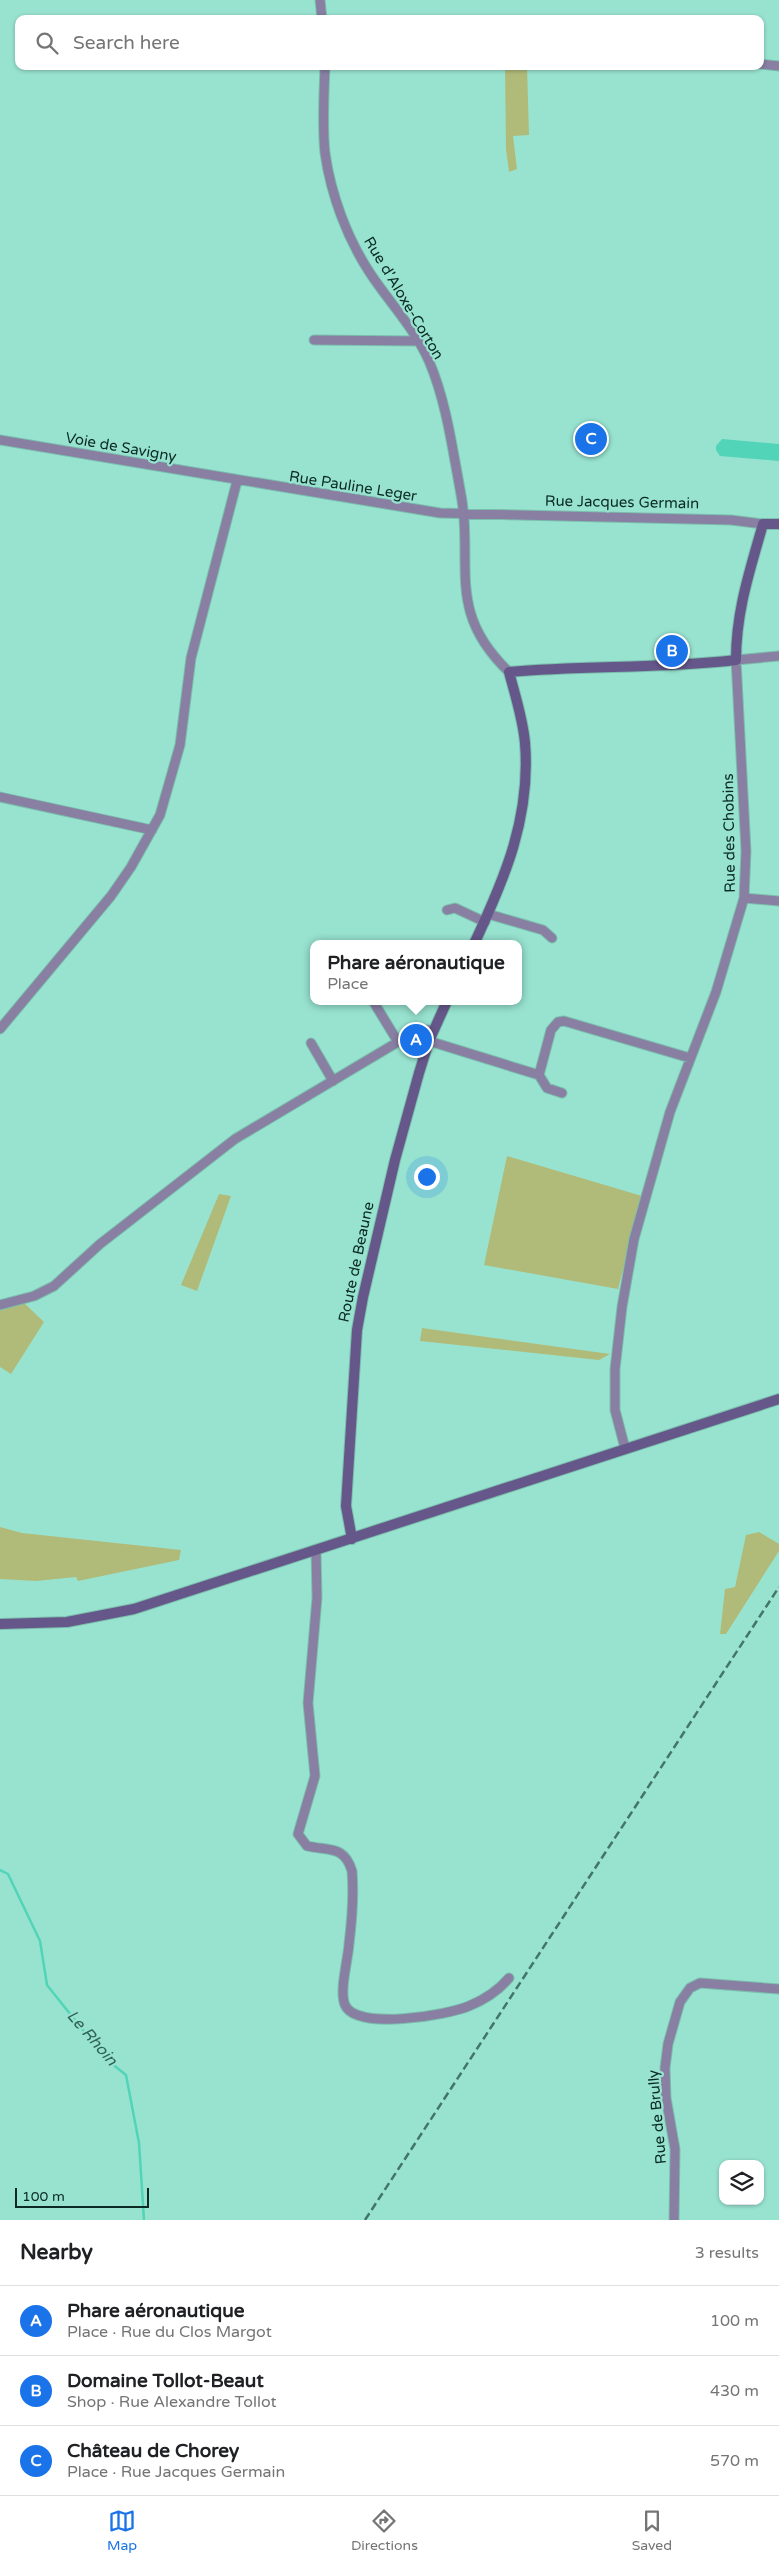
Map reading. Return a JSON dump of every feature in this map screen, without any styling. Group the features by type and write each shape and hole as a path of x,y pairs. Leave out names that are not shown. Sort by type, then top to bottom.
{"street":[{"path":"320,0 322,15"},
{"path":"764,64 779,66"},
{"name":"Rue d'Aloxe-Corton","path":"325,70 325,152 340,214 370,273 418,341 435,376 444,407 465,514 464,582 468,608 479,634 491,655 509,672"},
{"path":"314,340 418,341"},
{"name":"Voie de Savigny","path":"0,440 237,481"},
{"path":"0,1028 111,896 152,830 173,776 180,745 191,658 237,481"},
{"name":"Rue Pauline Leger","path":"237,481 412,510 465,514"},
{"name":"Rue Jacques Germain","path":"465,514 731,520 779,524"},
{"path":"736,660 736,629 740,607 763,524"},
{"path":"476,940 513,854 524,804 525,742 509,672 553,668 703,663 779,656"},
{"name":"Rue des Chobins","path":"625,1448 616,1420 614,1399 618,1338 634,1239 670,1112 716,992 744,898 746,851 736,660"},
{"path":"0,797 152,830"},
{"path":"744,898 779,901"},
{"path":"447,910 455,908 486,918 543,930 552,938"},
{"path":"375,1005 398,1042"},
{"name":"Route de Beaune","path":"352,1539 346,1506 359,1322 368,1269 394,1160 429,1041 445,1005"},
{"path":"539,1075 551,1030 558,1022 571,1023 690,1058"},
{"path":"0,1306 34,1296 54,1286 100,1244 235,1139 418,1030 433,1030"},
{"path":"429,1041 539,1075 547,1088 562,1093"},
{"path":"311,1043 333,1081"},
{"path":"0,1624 67,1622 116,1614 779,1399"},
{"path":"316,1550 317,1598 308,1703 315,1776 298,1834 307,1846 340,1852 349,1862 352,1872 350,1942 343,1989 346,2008 350,2012 365,2017 410,2018 443,2014 469,2006 493,1994 509,1978"},
{"name":"Rue de Brully","path":"674,2220 675,2149 666,2098 665,2068 670,2034 680,2002 690,1988 700,1983 779,1989"}],"shaded area":[{"path":"505,70 527,70 529,135 513,136 517,169 509,172 506,149"},
{"path":"722,439 779,444 779,461 720,456 716,446"},
{"path":"507,1156 642,1196 618,1289 484,1265"},
{"path":"219,1194 231,1196 197,1291 181,1285"},
{"path":"24,1303 44,1322 11,1374 0,1367 0,1308"},
{"path":"422,1328 610,1354 599,1360 420,1341"},
{"path":"0,1527 22,1533 181,1550 179,1560 78,1581 76,1577 36,1581 0,1579"},
{"path":"759,1532 779,1544 779,1551 726,1634 720,1634 725,1589 735,1587 746,1535"}],"waterway":[{"name":"Le Rhoin","path":"0,1870 8,1874 40,1941 47,1985 106,2059 126,2075 139,2143 144,2220"}],"railway":[{"path":"365,2220 779,1587"}],"place":[{"name":"Château de Chorey","path":"591,439"},
{"name":"Domaine Tollot-Beaut","path":"672,651"},
{"name":"Phare aéronautique","path":"416,1040"}]}
